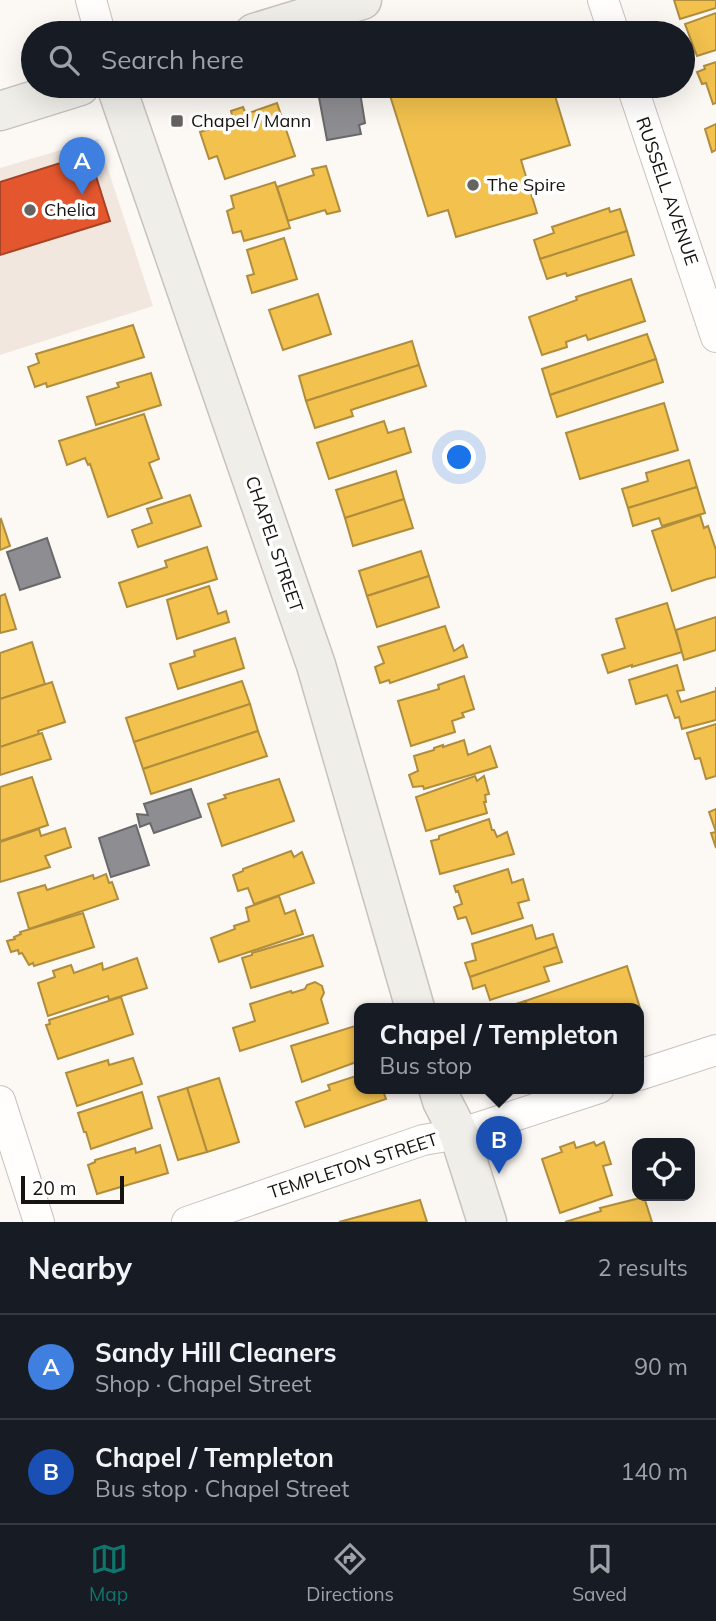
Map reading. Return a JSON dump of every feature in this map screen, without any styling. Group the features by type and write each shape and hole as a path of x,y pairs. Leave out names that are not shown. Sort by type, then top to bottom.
{"street":[{"path":"91,0 97,21"},
{"path":"293,21 362,0"},
{"path":"603,0 610,21"},
{"path":"0,111 42,98"},
{"name":"CHAPEL STREET","path":"120,98 316,665 414,1003"},
{"name":"RUSSELL AVENUE","path":"636,98 716,337"},
{"path":"644,1073 716,1050"},
{"path":"440,1094 459,1134 487,1222"},
{"name":"TEMPLETON STREET","path":"187,1222 423,1140 459,1134 581,1094"},
{"path":"0,1101 39,1222"}],"shaded area":[{"path":"98,139 153,306 0,355 0,168"}],"building: Homes":[{"path":"674,0 716,0 716,8 680,19"},
{"path":"716,13 716,50 697,56 693,21"},
{"path":"716,62 716,103 713,104 706,83 702,84 697,72"},
{"name":"The Spire","path":"391,98 556,98 570,145 521,160 537,213 456,237 448,210 428,216"},
{"path":"277,103 295,156 225,179 217,156 209,159 200,132 213,128 212,125 233,119 231,111 243,107 246,114"},
{"path":"716,124 716,150 712,152 705,129"},
{"path":"326,166 340,211 327,214 325,210 288,221 277,187 314,175 312,169"},
{"path":"275,182 290,228 244,241 241,231 233,233 227,211 234,208 231,196"},
{"path":"609,208 610,212 620,209 627,231 540,259 534,240 554,233 552,227"},
{"path":"627,231 634,255 567,276 566,273 547,279 540,259"},
{"path":"284,238 297,279 252,293 247,276 254,274 247,250"},
{"path":"631,279 645,321 588,340 586,335 566,342 567,347 542,355 529,317 577,300 576,297"},
{"path":"318,294 331,334 283,350 269,310"},
{"path":"133,325 144,357 47,387 46,383 35,387 28,367 39,363 36,354"},
{"path":"647,334 656,359 550,395 542,369"},
{"path":"412,341 419,365 306,401 299,376"},
{"path":"656,359 663,382 557,417 550,395"},
{"path":"419,365 426,386 351,410 353,416 315,428 306,401"},
{"path":"151,373 161,405 96,425 87,397 119,387 117,383"},
{"path":"664,403 678,450 580,479 566,433"},
{"path":"144,414 159,459 149,463 162,498 108,517 90,464 88,465 85,458 67,465 59,441"},
{"path":"384,421 388,433 404,428 411,452 329,479 317,443"},
{"path":"689,460 697,487 628,508 622,489 648,481 646,473"},
{"path":"396,471 404,499 345,518 336,490"},
{"path":"697,487 705,513 662,526 659,518 633,526 628,508"},
{"path":"190,495 201,526 138,547 132,530 152,523 147,509"},
{"path":"404,499 413,528 353,546 345,518"},
{"path":"700,515 704,528 708,526 716,550 716,577 672,591 652,531"},
{"path":"0,520 10,546 0,550"},
{"path":"207,547 217,579 127,607 119,583 167,567 165,561"},
{"path":"421,551 429,576 367,596 359,571"},
{"path":"429,576 439,607 377,627 367,596"},
{"path":"209,586 218,614 226,611 229,622 177,639 167,600"},
{"path":"5,594 16,629 0,633 0,596"},
{"path":"667,603 682,652 608,673 602,655 625,648 616,619"},
{"path":"716,617 716,650 684,660 676,630"},
{"path":"445,626 454,651 463,645 467,657 390,683 389,680 380,683 375,667 384,663 378,647"},
{"path":"235,638 244,668 178,689 170,664 195,656 194,651"},
{"path":"32,642 45,684 0,699 0,653"},
{"path":"677,665 684,690 677,691 681,702 716,691 716,720 682,729 667,695 636,704 629,680"},
{"path":"464,676 474,709 462,713 464,717 452,721 455,732 411,746 398,701 439,689 438,685"},
{"path":"242,681 250,704 134,742 126,718"},
{"path":"52,682 65,722 0,747 0,699"},
{"path":"250,704 258,731 143,769 134,742"},
{"path":"716,724 716,776 706,779 700,758 695,759 687,733"},
{"path":"258,731 267,756 151,794 143,769"},
{"path":"42,733 51,759 0,775 0,747"},
{"path":"464,740 468,755 490,746 497,767 424,789 423,786 413,787 409,775 418,771 414,756"},
{"path":"475,776 477,781 484,776 489,794 485,795 484,802 487,813 426,831 416,797"},
{"path":"32,777 48,825 0,841 0,787"},
{"path":"279,779 294,821 222,846 208,804 226,798 224,795"},
{"path":"716,809 716,832 709,812"},
{"path":"489,819 497,837 507,832 514,854 440,874 431,841"},
{"path":"65,828 71,847 45,856 50,867 0,882 0,842 39,829 41,836"},
{"path":"716,832 716,848 711,833"},
{"path":"291,851 294,857 302,852 314,883 254,904 248,888 238,891 233,875"},
{"path":"508,869 512,883 523,879 529,900 518,903 523,918 472,934 466,917 458,919 454,907 462,904 454,886"},
{"path":"106,874 118,899 29,929 18,893 45,885 47,890 93,875 94,879"},
{"path":"279,896 285,914 295,910 303,934 219,962 211,938 249,921 246,908"},
{"path":"83,913 94,947 34,966 33,963 29,965 18,950 11,952 7,941 15,939 20,932"},
{"path":"532,925 536,939 553,934 557,947 470,977 465,963 476,960 472,944"},
{"path":"313,935 323,966 251,988 242,958"},
{"path":"557,947 562,962 544,967 549,981 490,1000 485,985 473,989 470,977"},
{"path":"137,958 147,988 109,1000 108,996 48,1016 38,983 55,977 53,971 71,965 74,973 102,963 103,970"},
{"path":"627,966 638,1003 526,1003 525,1001"},
{"path":"315,982 322,986 324,993 321,999 328,1023 240,1051 233,1028 255,1021 250,1004 305,989 307,985"},
{"path":"121,997 133,1034 58,1059 46,1025 50,1024 49,1020"},
{"path":"354,1026 354,1063 302,1082 291,1046"},
{"path":"133,1058 142,1084 77,1106 66,1073 108,1060 109,1065"},
{"path":"354,1077 354,1094 384,1094 386,1099 305,1127 296,1102 330,1090 328,1085"},
{"path":"219,1078 239,1142 207,1152 187,1088"},
{"path":"187,1088 207,1152 178,1160 158,1097"},
{"path":"142,1092 152,1128 91,1149 78,1113"},
{"path":"574,1142 576,1148 594,1142 596,1146 604,1142 611,1164 603,1166 612,1195 560,1213 542,1159 562,1152 560,1147"},
{"path":"160,1145 168,1173 97,1194 88,1165 95,1160 135,1148 136,1153"},
{"path":"420,1200 427,1222 339,1222"},
{"path":"632,1200 645,1201 652,1222 565,1222 601,1211 600,1208"}],"building: Shops":[{"path":"89,154 110,221 0,255 0,182"}],"building: Industry":[{"path":"319,98 361,98 365,123 359,125 361,134 327,140"},
{"path":"47,538 60,577 20,590 7,552"},
{"path":"191,789 201,817 154,833 150,823 140,827 137,814 148,815 144,804"},
{"path":"136,825 149,865 111,877 99,838"}],"place":[{"name":"Chapel / Mann","path":"177,121"},
{"name":"The Spire","path":"473,185"},
{"name":"Sandy Hill Cleaners","path":"82,195"},
{"name":"Chelia","path":"30,210"},
{"name":"Chapel / Templeton","path":"499,1174"}]}
